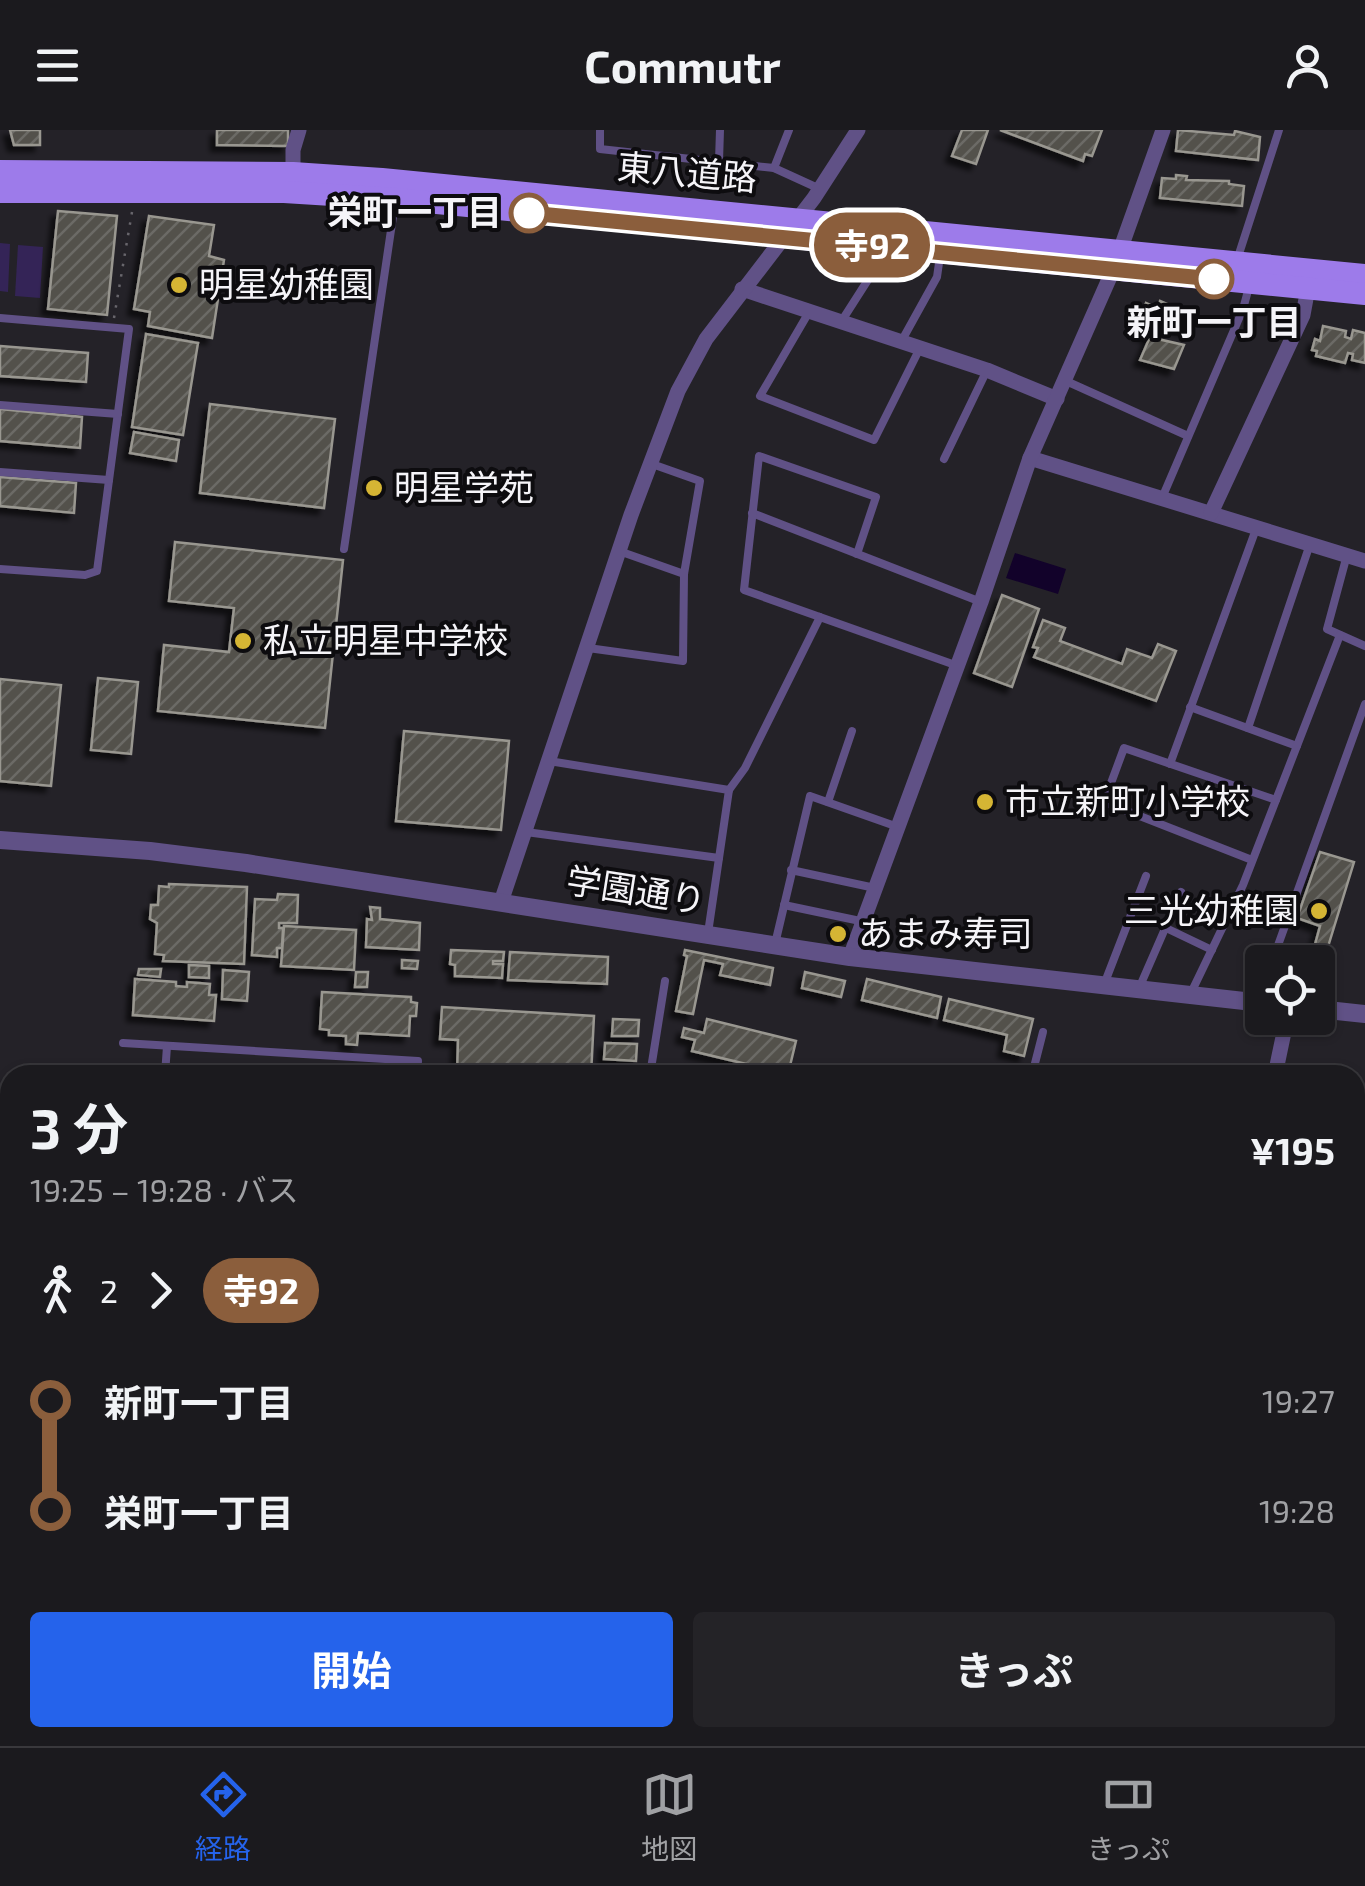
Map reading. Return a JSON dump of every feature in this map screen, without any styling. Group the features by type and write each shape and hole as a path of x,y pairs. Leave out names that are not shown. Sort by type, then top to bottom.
{"main road":[{"name":"東八道路","path":"0,172 292,173 397,189 1116,260 1250,282 1365,294"},
{"name":"東八道路","path":"0,192 397,189"},
{"name":"東八道路","path":"790,227 876,246 941,252 1237,262 1365,275"}],"street":[{"path":"292,173 299,130"},
{"path":"501,902 619,552 678,391 706,339 820,189 858,130"},
{"path":"850,957 1030,458 1116,260 1163,130"},
{"path":"1211,514 1302,315 1308,288"},
{"path":"742,289 987,370 1058,399"},
{"path":"1030,458 1365,561"},
{"name":"学園通り","path":"0,840 150,851 850,957 1189,996 1245,997"},
{"path":"1335,1010 1364,1012"},
{"path":"1278,1065 1283,1035"}],"lane":[{"path":"600,130 600,149 774,168 820,189"},
{"path":"718,161 720,130"},
{"path":"774,168 789,130"},
{"path":"1237,262 1279,130"},
{"path":"344,549 397,189"},
{"path":"842,322 873,272 876,246"},
{"path":"901,342 937,277 941,252"},
{"path":"1162,498 1243,309 1250,282"},
{"path":"808,312 760,396 874,440 920,348"},
{"path":"0,318 129,328 97,571 85,574 0,570"},
{"path":"944,459 987,370"},
{"path":"1066,381 1188,436"},
{"path":"0,405 118,414"},
{"path":"857,554 876,497 759,456 744,590 958,666"},
{"path":"588,648 683,661 684,574 700,481 652,464"},
{"path":"0,472 109,480"},
{"path":"752,514 981,602"},
{"path":"1170,764 1256,528"},
{"path":"1248,728 1310,544"},
{"path":"619,552 684,574"},
{"path":"1347,556 1327,629 1365,646"},
{"path":"708,936 729,790 744,768 820,616"},
{"path":"1189,996 1252,860 1340,635"},
{"path":"1278,945 1365,704"},
{"path":"1190,707 1297,746"},
{"path":"828,802 852,732"},
{"path":"1252,860 1104,802 1124,748 1276,800"},
{"path":"550,761 729,790"},
{"path":"775,945 810,796 898,827"},
{"path":"526,832 719,858"},
{"path":"791,870 875,888"},
{"path":"1103,986 1146,876"},
{"path":"1138,990 1182,892"},
{"path":"784,905 865,922"},
{"path":"1166,928 1212,950"},
{"path":"652,1065 666,981"},
{"path":"1035,1065 1043,1032"},
{"path":"123,1043 418,1061 418,1065"},
{"path":"166,1065 167,1046"}],"path":[{"path":"113,328 132,217 132,191"}],"shaded area":[{"path":"0,243 10,244 8,292 0,291"},
{"path":"18,245 43,247 40,298 15,296"},
{"path":"1015,553 1066,569 1058,594 1006,578"}],"building":[{"path":"10,130 40,130 40,145 14,145"},
{"path":"217,130 288,130 288,146 217,145"},
{"path":"962,130 988,130 976,164 952,156"},
{"path":"1000,130 1102,130 1092,156 1085,154 1083,161"},
{"path":"1178,130 1234,135 1235,131 1260,137 1258,160 1176,151"},
{"path":"1176,175 1187,176 1186,180 1229,181 1244,186 1242,206 1160,198 1162,178 1176,179"},
{"path":"58,211 117,216 107,315 48,309"},
{"name":"明星幼稚園","path":"149,216 214,225 209,256 224,260 212,338 148,326 150,312 134,309"},
{"path":"1160,301 1195,316 1189,330 1164,325 1158,339 1184,345 1174,369 1140,360 1150,337 1139,332 1144,320 1140,319 1146,303 1157,308"},
{"path":"1323,326 1346,331 1345,337 1351,339 1353,330 1365,333 1365,363 1352,360 1353,354 1348,353 1345,363 1316,356 1317,351 1312,350 1315,339 1320,341"},
{"path":"146,334 198,343 183,435 132,427"},
{"path":"0,346 88,353 86,382 0,376"},
{"path":"210,404 335,419 324,508 200,493"},
{"path":"0,409 82,417 80,448 0,441"},
{"path":"134,432 179,440 176,461 130,453"},
{"path":"0,477 76,483 74,513 0,506"},
{"path":"175,542 343,560 325,728 158,711 164,645 229,652 234,608 169,601"},
{"path":"1002,595 1039,609 1012,687 974,673"},
{"path":"1043,620 1065,628 1060,641 1122,664 1127,649 1152,658 1158,644 1176,651 1156,701 1034,657 1038,648 1033,647"},
{"path":"98,678 138,682 131,754 91,750"},
{"path":"0,679 61,685 51,786 0,781"},
{"path":"404,731 509,741 501,830 396,821"},
{"path":"1320,852 1354,862 1329,945 1315,945 1320,926 1297,918"},
{"path":"159,886 247,887 244,964 163,961 164,955 155,954 157,923 150,919 151,905 158,905"},
{"path":"278,894 298,895 297,923 279,923 279,928 283,928 282,948 277,948 277,957 252,955 255,899 277,900"},
{"path":"370,907 380,908 380,919 420,923 419,950 366,947 367,919 372,920"},
{"path":"284,926 356,930 354,970 281,966"},
{"path":"451,950 504,952 503,961 493,961 503,964 502,978 455,976 455,965 450,964"},
{"path":"685,950 773,968 770,985 720,975 723,964 704,960 693,1014 676,1011"},
{"path":"510,952 608,957 607,984 508,980"},
{"path":"402,960 418,961 417,969 402,968"},
{"path":"189,965 209,966 209,978 189,977"},
{"path":"139,969 161,969 160,977 138,975"},
{"path":"223,970 249,972 247,1001 222,999"},
{"path":"356,972 368,972 367,987 355,987"},
{"path":"805,972 845,981 841,997 802,988"},
{"path":"135,979 176,982 176,986 187,987 187,982 210,984 209,995 216,995 214,1021 133,1015"},
{"path":"867,979 941,997 937,1018 862,1000"},
{"path":"322,992 411,997 411,1002 417,1003 416,1016 410,1016 409,1036 358,1033 357,1045 346,1044 346,1036 329,1035 329,1030 320,1029"},
{"path":"949,999 1033,1019 1024,1056 1004,1051 1007,1035 944,1020"},
{"path":"442,1007 594,1016 592,1065 457,1065 458,1040 440,1039"},
{"path":"613,1019 639,1020 638,1036 612,1036"},
{"path":"707,1019 796,1041 790,1065 750,1065 692,1051 695,1040 682,1037 684,1028 704,1033"},
{"path":"605,1043 637,1044 636,1061 604,1059"}],"bus line":[{"name":"寺92","path":"529,213 1214,279"}],"place":[{"name":"栄町一丁目","path":"529,213"},
{"name":"新町一丁目","path":"1214,279"},
{"name":"明星幼稚園","path":"179,285"},
{"name":"明星学苑","path":"374,488"},
{"name":"私立明星中学校","path":"243,641"},
{"name":"市立新町小学校","path":"985,802"},
{"name":"三光幼稚園","path":"1319,911"},
{"name":"あまみ寿司","path":"838,934"}]}
